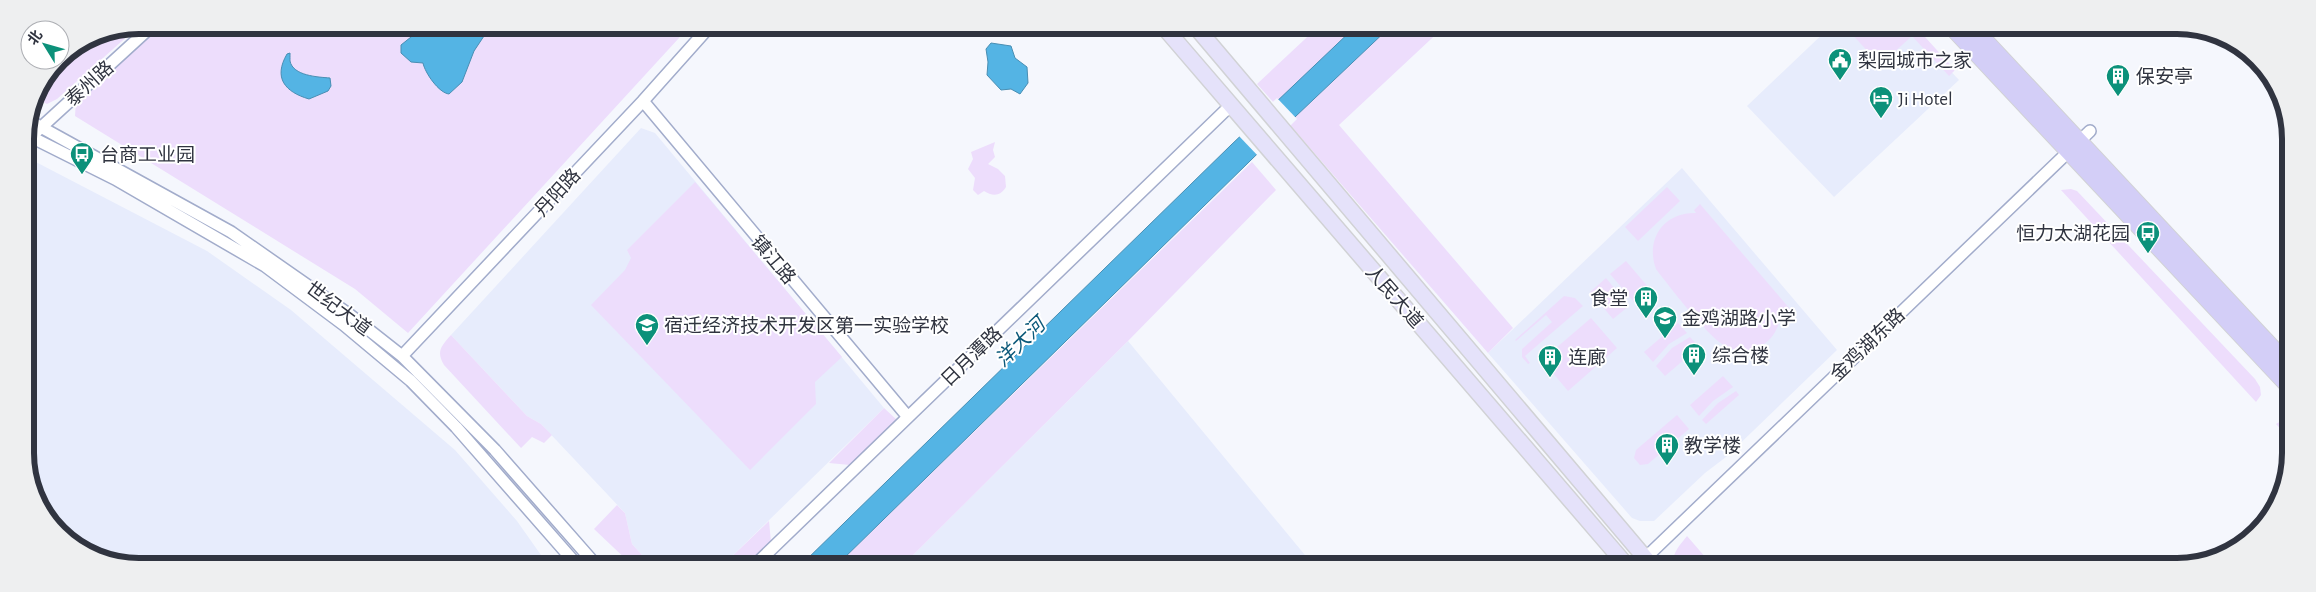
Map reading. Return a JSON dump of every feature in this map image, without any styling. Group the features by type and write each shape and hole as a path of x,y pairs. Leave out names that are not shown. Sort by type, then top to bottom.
{"highway":[{"path":"1960,34 2080,141 2282,377"},
{"path":"1978,34 2282,358"}],"main road":[{"name":"人民大道","path":"1170,34 1620,558"},
{"name":"人民大道","path":"1202,34 1607,512 1641,558"},
{"path":"1593,526 1605,525 1607,512"}],"street":[{"name":"泰州路","path":"34,132 143,34"},
{"name":"丹阳路","path":"402,356 643,101 703,34"},
{"name":"镇江路","path":"643,101 908,417"},
{"name":"日月潭路","path":"762,558 1230,106"},
{"name":"世纪大道","path":"35,124 231,232 350,315 402,356 495,450 590,558"},
{"name":"世纪大道","path":"34,141 115,179 236,248 265,266 344,325 411,381 571,558"},
{"name":"金鸡湖东路","path":"1651,558 2080,141"}],"shaded area":[{"path":"130,34 57,99 47,104 41,101 51,80 59,70 70,70 70,59 80,51 105,39"},
{"path":"150,34 683,34 408,333 355,289 75,116 76,101"},
{"path":"1310,34 1348,34 1275,104 1257,84"},
{"path":"1383,34 1436,34 1339,125 1513,328 1488,353 1290,125 1295,117"},
{"name":"梨园城市之家","path":"1823,34 1916,34 1959,80 1834,197 1747,106"},
{"path":"1852,34 1922,34 1955,70 1949,76 1912,36 1880,65"},
{"name":"宿迁经济技术开发区第一实验学校","path":"641,128 655,133 884,408 730,558 645,558 632,544 625,513 541,424 527,416 451,335"},
{"path":"995,142 993,150 995,157 988,164 998,169 1005,176 1006,187 999,194 993,195 984,191 978,195 973,190 975,178 968,169 973,159 971,152"},
{"path":"34,161 207,251 291,310 455,450 517,521 543,558 132,558 111,555 75,537 64,528 51,512 39,487 34,460"},
{"path":"1252,162 1276,190 1128,341 910,558 844,558"},
{"name":"金鸡湖路小学","path":"1682,168 1837,350 1726,457 1705,473 1654,521 1640,521 1632,518 1488,353"},
{"path":"695,182 842,357 815,382 816,404 750,470 591,305 625,270 631,258 627,250"},
{"path":"1667,187 1680,201 1638,241 1625,227"},
{"path":"2071,189 2077,191 2255,379 2260,387 2261,395 2256,402 2061,190"},
{"path":"1700,204 1790,309 1783,315 1781,313 1779,324 1772,337 1754,349 1745,351 1735,350 1715,339 1656,269 1653,247 1660,229 1666,222 1675,217 1696,213 1694,210"},
{"path":"1626,261 1649,288 1634,302 1610,274"},
{"path":"1606,278 1629,306 1613,319 1590,292"},
{"path":"1564,296 1575,298 1583,306 1525,356 1530,363 1528,364 1522,357 1522,349 1552,322 1546,315 1515,340"},
{"path":"1591,318 1617,348 1568,391 1542,360"},
{"path":"1678,323 1687,333 1669,344 1653,362 1644,352"},
{"path":"451,335 527,416 541,424 552,435 544,443 532,437 521,448 444,365 440,353"},
{"path":"1690,337 1699,347 1665,376 1656,366 1672,348"},
{"path":"1128,341 1307,558 910,558"},
{"path":"1723,376 1733,387 1713,401 1699,416 1690,405"},
{"path":"1736,391 1739,395 1706,424 1702,420 1718,403"},
{"path":"884,408 897,420 850,465 829,463"},
{"path":"1677,415 1689,429 1648,464 1640,465 1634,458 1636,450"},
{"path":"2282,420 2282,430 2276,424"},
{"path":"617,505 625,513 632,544 645,558 625,558 594,529"},
{"path":"769,521 771,542 754,558 730,558"},
{"path":"1687,536 1706,558 1674,558 1679,546"}],"water":[{"path":"415,34 485,34 474,51 462,82 449,94 441,90 433,82 426,72 423,63 411,62 401,53 401,45"},
{"path":"1348,34 1383,34 1295,117 844,558 808,558 1231,145"},
{"path":"991,43 1011,46 1015,58 1027,67 1028,83 1020,94 1011,89 1001,90 987,75 986,49"},
{"path":"290,53 290,61 296,70 307,75 330,78 331,86 328,91 309,99 288,88 281,77 281,70 287,54"}],"pier":[{"path":"1277,98 1297,119 1259,157 1238,135"}],"place":[{"name":"梨园城市之家","path":"1840,81"},
{"name":"保安亭","path":"2118,97"},
{"name":"Ji Hotel","path":"1881,119"},
{"name":"台商工业园","path":"82,175"},
{"name":"恒力太湖花园","path":"2148,254"},
{"name":"食堂","path":"1646,319"},
{"name":"金鸡湖路小学","path":"1665,339"},
{"name":"宿迁经济技术开发区第一实验学校","path":"647,346"},
{"name":"综合楼","path":"1694,376"},
{"name":"连廊","path":"1550,378"},
{"name":"教学楼","path":"1667,466"}],"water label":[{"name":"洋大河","path":"1020,342"}]}
